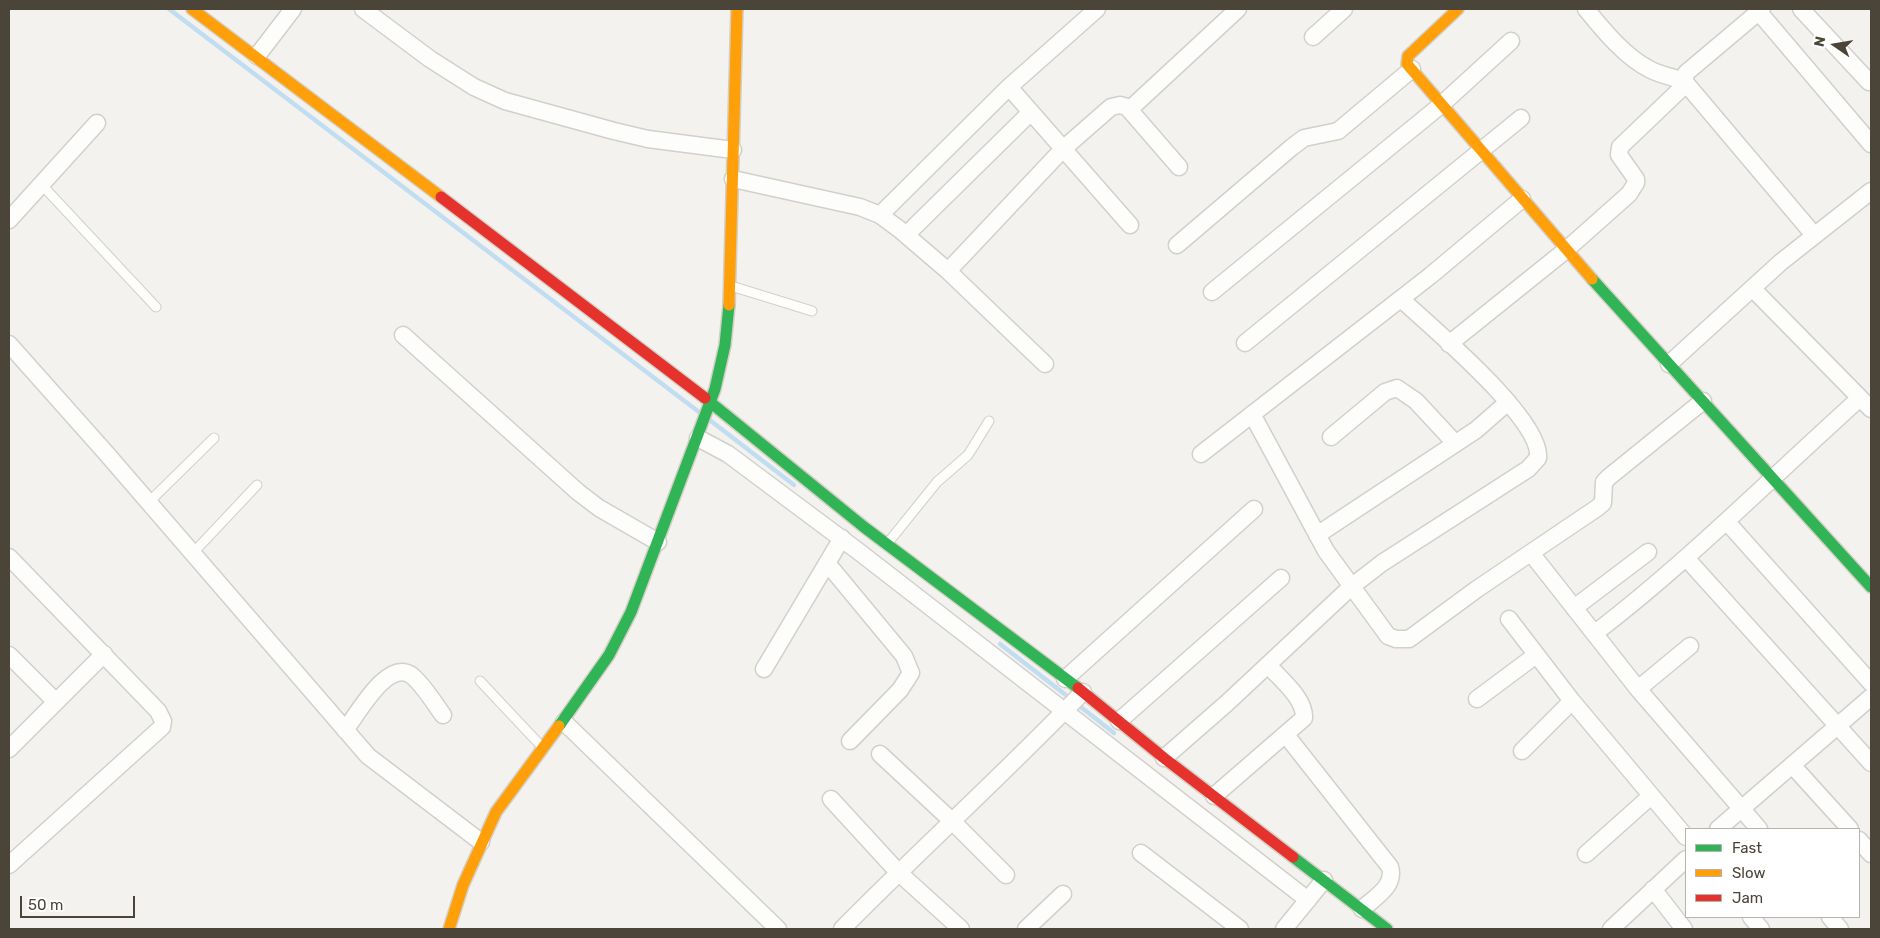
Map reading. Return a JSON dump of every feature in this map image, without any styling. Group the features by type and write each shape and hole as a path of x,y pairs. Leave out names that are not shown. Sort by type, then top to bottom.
{"street":[{"path":"192,9 257,56 708,408 1065,679 1074,701 1119,721 1214,796 1316,890"},
{"path":"257,56 293,9"},
{"path":"363,9 430,59 474,87 505,101 614,132 648,139 733,150"},
{"path":"449,929 481,842 496,812 564,722 609,655 631,612 708,408 724,345 731,286 737,9"},
{"path":"880,214 1009,87 1097,9"},
{"path":"1130,110 1238,9"},
{"path":"1313,37 1344,9"},
{"path":"1458,9 1408,56 1406,62 1566,250 1871,587"},
{"path":"1586,9 1606,32 1645,66 1685,82 1814,234"},
{"path":"1801,9 1869,82"},
{"path":"1449,344 1566,250 1634,188 1636,179 1619,155 1620,147 1685,82 1686,73 1760,10 1871,144"},
{"path":"1212,292 1442,105 1511,41"},
{"path":"1177,245 1298,142 1316,134 1338,131 1412,69"},
{"path":"1009,87 1130,225"},
{"path":"948,271 1063,149 1103,112 1120,105 1130,110 1179,167"},
{"path":"906,235 1031,112"},
{"path":"1245,343 1482,152 1521,118"},
{"path":"9,220 97,123"},
{"path":"733,179 860,207 880,214 948,271 1045,364"},
{"path":"1669,364 1814,234 1871,191"},
{"path":"1201,454 1401,299 1522,199"},
{"path":"1594,634 1686,559 1772,478 1866,404 1752,288"},
{"path":"1164,758 1268,665 1318,615 1351,587 1382,563 1535,463 1539,452 1536,442 1508,402 1494,386 1401,299"},
{"path":"403,335 578,492 599,508 658,542"},
{"path":"9,344 149,502 368,756 481,842"},
{"path":"1331,437 1385,392 1397,388 1416,400 1455,443"},
{"path":"1252,414 1317,535 1351,587 1388,636 1396,639 1409,639 1597,508 1603,503 1604,482 1703,401"},
{"path":"1317,535 1476,430 1508,402"},
{"path":"699,435 1074,701 1316,890 1362,909 1387,929"},
{"path":"1065,679 1254,510"},
{"path":"1727,522 1871,682"},
{"path":"764,669 842,538"},
{"path":"1574,608 1648,552"},
{"path":"1531,553 1638,689 1758,828"},
{"path":"9,558 158,711 163,721 162,727 9,865"},
{"path":"1686,559 1871,763"},
{"path":"827,563 904,656 911,673 900,690 850,741"},
{"path":"1119,721 1281,578"},
{"path":"1508,619 1572,700 1685,836"},
{"path":"1638,689 1690,646"},
{"path":"11,741 104,654"},
{"path":"1476,699 1536,654"},
{"path":"9,655 55,701"},
{"path":"1214,796 1304,718 1304,710 1268,665"},
{"path":"346,730 379,685 395,672 403,671 412,676 443,715"},
{"path":"1719,828 1871,696"},
{"path":"1522,751 1572,700"},
{"path":"842,929 1074,701"},
{"path":"564,722 778,929"},
{"path":"1286,735 1390,866 1392,874 1388,885 1362,909"},
{"path":"880,754 953,822 1006,875"},
{"path":"1792,765 1849,828"},
{"path":"1586,854 1651,796"},
{"path":"831,799 898,872 961,929"},
{"path":"1860,841 1871,854"},
{"path":"1140,853 1240,929"},
{"path":"1611,929 1685,860"},
{"path":"1653,889 1684,929"},
{"path":"1284,929 1316,890"},
{"path":"1026,929 1063,894"},
{"path":"1752,918 1761,929"},
{"path":"1831,918 1840,929"}],"lane":[{"path":"41,184 156,307"},
{"path":"731,286 812,311"},
{"path":"887,544 937,482 968,455 989,421"},
{"path":"149,502 214,438"},
{"path":"193,553 257,485"},
{"path":"480,681 543,748"}],"waterway":[{"path":"169,9 699,412"},
{"path":"711,421 794,485"},
{"path":"1000,644 1071,699"},
{"path":"1077,704 1114,733"}],"traffic: fast":[{"path":"1592,279 1871,587"},
{"path":"559,726 609,655 631,612 715,389 725,345 729,305"},
{"path":"705,398 864,527 1078,688"},
{"path":"1293,857 1387,929"}],"traffic: slow":[{"path":"192,9 441,197"},
{"path":"729,305 737,9"},
{"path":"1458,9 1408,56 1407,64 1592,279"},
{"path":"449,929 463,885 496,812 559,726"}],"traffic: jam":[{"path":"441,197 705,398"},
{"path":"1078,688 1164,758 1293,857"}]}
